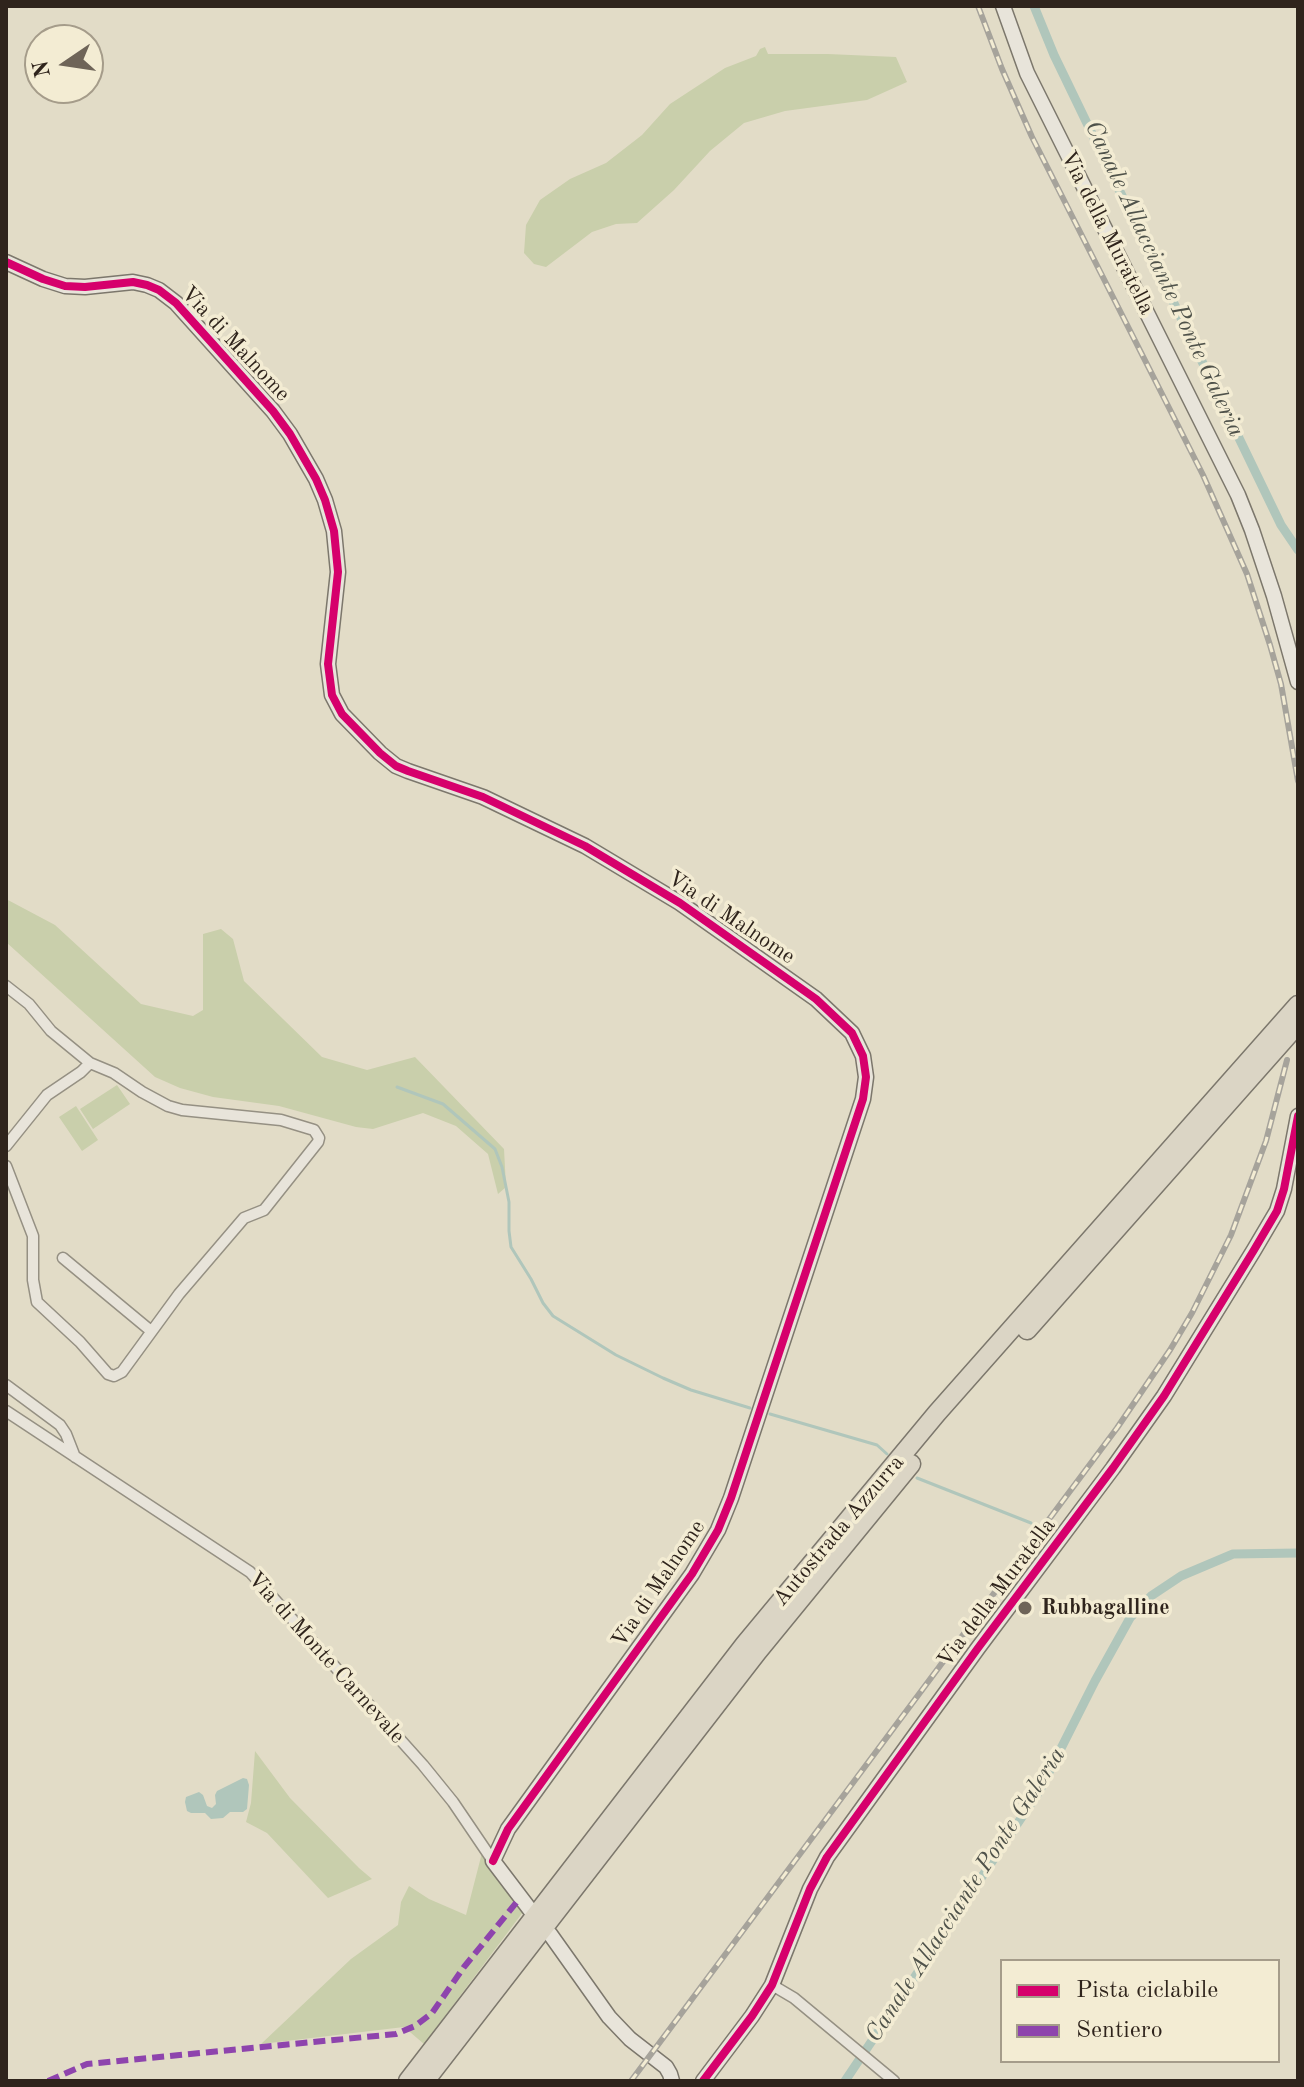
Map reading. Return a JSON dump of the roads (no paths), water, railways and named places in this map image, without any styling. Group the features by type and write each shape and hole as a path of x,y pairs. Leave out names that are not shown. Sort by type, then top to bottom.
{"highway":[{"name":"Autostrada Azzurra","path":"408,2081 745,1644 937,1413 1298,1005"},
{"name":"Autostrada Azzurra","path":"425,2081 758,1651 948,1419 1298,1024"}],"street":[{"name":"Via della Muratella","path":"1003,6 1027,73 1238,495 1274,596 1298,682"},
{"name":"Via di Malnome","path":"6,262 65,286 133,282 159,290 176,303 273,411 316,479 334,531 338,572 328,664 332,695 342,714 380,753 396,766 483,797 597,852 690,910 816,999 852,1033 863,1056 866,1071 863,1099 718,1530 692,1574 508,1829 493,1861"},
{"path":"6,986 29,1004 51,1031 90,1063 117,1074 171,1107 281,1120 311,1128 319,1136 318,1142 264,1210 244,1218 179,1294 122,1372 111,1376 36,1301 32,1233 6,1166"},
{"path":"6,1146 47,1095 90,1063"},
{"name":"Via della Muratella","path":"705,2078 772,1985 810,1889 827,1857 1164,1396 1277,1211 1295,1151 1298,1116"},
{"path":"63,1258 151,1331"},
{"path":"6,1385 60,1425 75,1457"},
{"name":"Via di Monte Carnevale","path":"6,1411 254,1576 423,1765 453,1802 493,1861"},
{"path":"493,1861 531,1911"},
{"path":"550,1934 609,2017 630,2039 666,2067 672,2081"},
{"path":"772,1985 794,1998 894,2081"}],"waterway":[{"name":"Canale Allacciante Ponte Galeria","path":"1034,6 1054,55 1281,525 1298,550"},
{"path":"397,1087 443,1104 495,1149 509,1202 511,1247 553,1316 616,1355 663,1378 750,1408"},
{"path":"770,1414 877,1445 887,1454"},
{"path":"917,1478 1031,1523"},
{"name":"Canale Allacciante Ponte Galeria","path":"845,2081 1040,1790 1130,1618 1151,1596 1181,1576 1233,1554 1298,1553"}],"railway":[{"path":"978,6 1032,137 1203,475 1247,574 1281,684 1298,781"},
{"path":"631,2081 1117,1428 1170,1350 1231,1235 1266,1141 1287,1060"}],"place":[{"name":"Rubbagalline","path":"1025,1608"}]}
